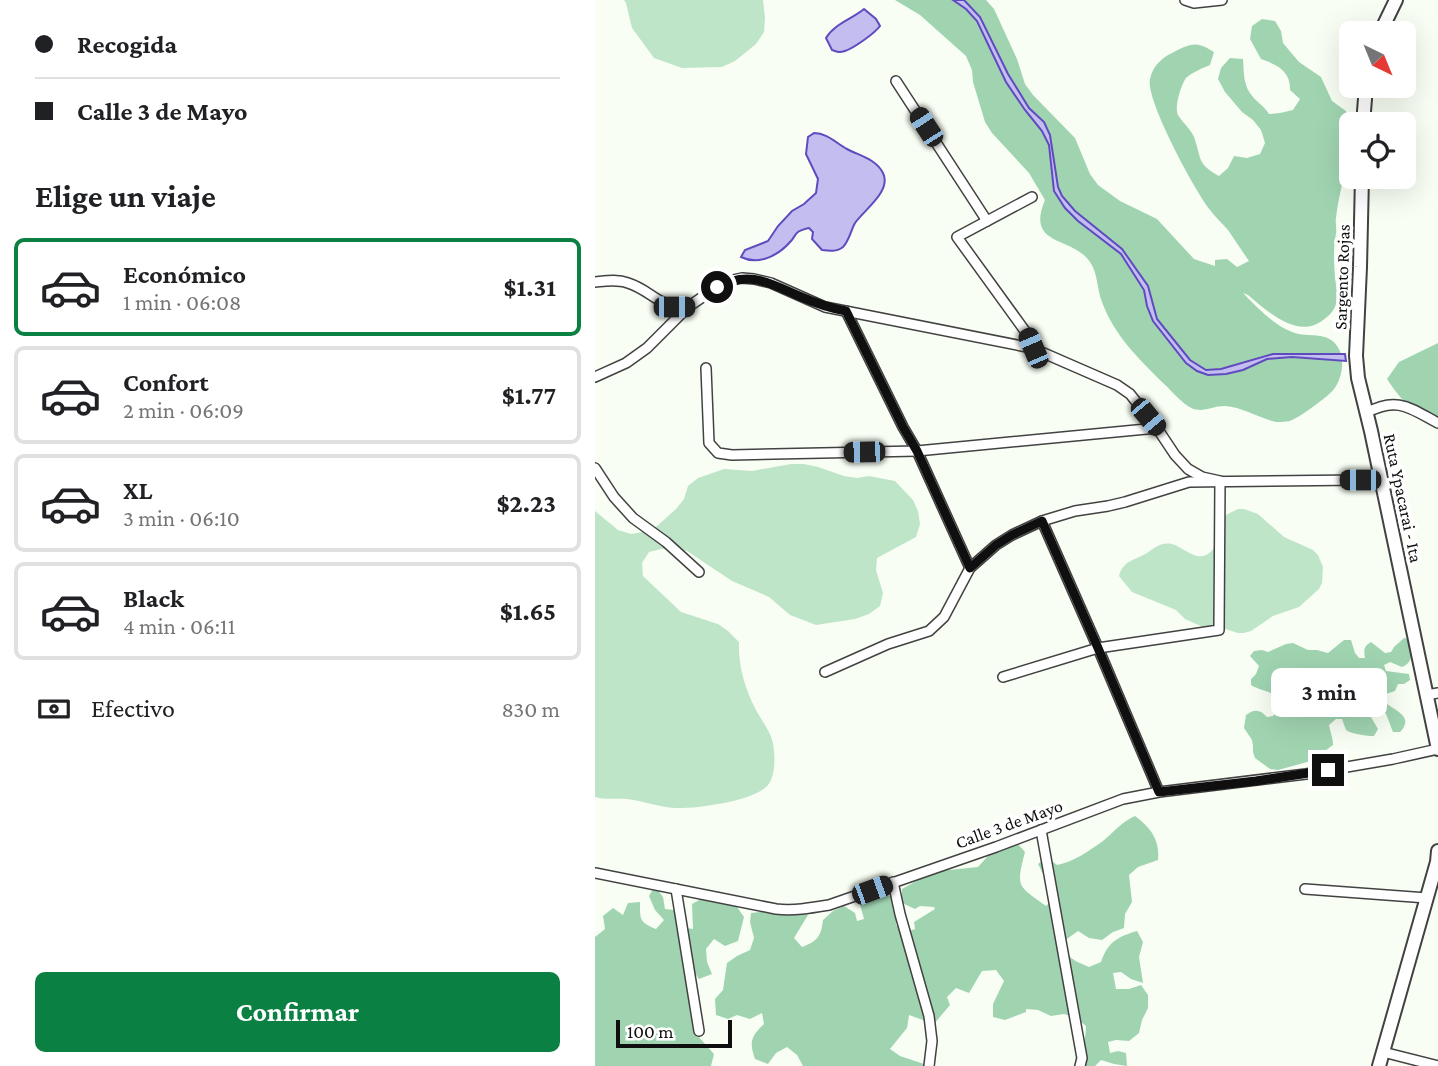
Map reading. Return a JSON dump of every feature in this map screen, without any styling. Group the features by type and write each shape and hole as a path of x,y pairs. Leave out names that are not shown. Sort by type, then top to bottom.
{"street":[{"path":"1185,0 1194,3 1222,0"},
{"path":"1385,21 1395,0"},
{"path":"896,81 987,220"},
{"name":"Sargento Rojas","path":"1358,377 1356,356 1362,189"},
{"path":"1032,197 957,237 1025,331 1033,348"},
{"path":"595,377 626,363 647,348 688,307 728,281 754,279 771,283 825,307 1033,348 1117,385 1130,394 1188,469 1202,477 1220,481"},
{"path":"595,282 615,280 629,283 658,301 674,307 688,307"},
{"path":"846,311 917,451 970,568"},
{"path":"706,368 709,443 718,453 732,455 917,451 1157,428"},
{"name":"Ruta Ypacarai - Ita","path":"1358,377 1433,694 1438,749"},
{"path":"1366,413 1380,405 1396,404 1438,422"},
{"path":"595,468 633,519 666,542 699,572"},
{"path":"825,673 888,644 929,631 944,617 970,568 996,545 1042,521 1075,511 1125,502 1189,482 1381,478"},
{"path":"1003,677 1098,648 1219,630 1220,481"},
{"path":"1042,521 1159,792"},
{"name":"Calle 3 de Mayo","path":"595,873 793,911 829,905 1123,799 1306,774 1438,749"},
{"path":"1041,830 1082,1058 1080,1066"},
{"path":"1379,1066 1438,859"},
{"path":"893,882 929,1016 933,1041 929,1066"},
{"path":"676,889 699,1031"},
{"path":"1305,889 1427,898"},
{"path":"1383,1052 1438,1066"}],"green space":[{"path":"624,0 763,0 764,32 756,44 735,61 722,67 682,68 654,58 632,28"},
{"path":"895,0 986,0 994,9 1017,59 1025,84 1075,138 1090,174 1098,185 1120,201 1157,219 1194,259 1215,266 1215,260 1227,259 1237,267 1249,261 1203,200 1183,165 1155,105 1150,79 1159,62 1185,47 1194,44 1214,52 1210,65 1186,78 1177,111 1194,137 1203,164 1219,176 1228,168 1234,156 1247,158 1260,154 1265,143 1261,130 1225,92 1218,79 1221,68 1230,58 1243,59 1247,88 1269,114 1293,110 1300,99 1290,90 1285,73 1261,59 1250,39 1252,26 1262,19 1275,21 1281,31 1283,43 1299,62 1321,77 1332,101 1346,112 1339,112 1339,189 1341,189 1334,250 1337,301 1333,311 1325,318 1303,327 1283,321 1243,293 1285,329 1298,334 1324,337 1335,343 1341,353 1342,369 1334,389 1301,415 1284,422 1276,422 1231,407 1195,409 1182,402 1144,364 1113,325 1102,302 1095,271 1090,262 1073,248 1054,239 1041,226 1040,215 1045,200 1029,173 985,122 966,56 920,15"},
{"path":"1438,343 1438,418 1421,414 1411,408 1387,379 1399,362"},
{"path":"791,464 818,467 844,476 869,476 895,481 913,500 920,524 916,537 877,558 876,570 883,593 880,606 855,619 816,625 790,615 769,597 732,581 687,551 675,548 649,552 642,563 643,576 681,612 718,624 739,642 741,668 746,685 773,743 774,770 768,785 761,791 724,803 684,808 595,797 595,511 618,530 631,534 643,532 656,527 676,509 684,499 688,486 698,478 724,469 752,471"},
{"path":"1238,509 1258,514 1284,537 1318,555 1323,567 1322,583 1299,607 1273,616 1244,633 1219,627 1205,628 1185,619 1176,610 1132,592 1119,576 1127,564 1161,545 1172,544 1190,554 1204,556 1214,548 1226,515"},
{"path":"1404,638 1411,639 1409,662 1402,667 1390,662 1384,665 1386,671 1409,674 1410,680 1398,684 1395,691 1381,698 1404,716 1404,726 1400,732 1393,732 1382,709 1375,711 1371,717 1378,729 1374,736 1346,730 1342,719 1336,719 1329,725 1333,745 1311,761 1278,770 1270,769 1255,758 1252,740 1244,728 1246,715 1257,711 1267,717 1273,716 1281,706 1277,697 1251,685 1251,679 1259,666 1250,656 1254,651 1268,652 1293,643 1308,650 1328,653 1344,640 1351,640 1355,653 1359,658 1365,658 1365,649 1371,642 1385,653 1391,652"},
{"path":"1135,816 1153,835 1158,860 1138,867 1129,875 1132,902 1125,914 1124,928 1102,940 1089,938 1078,931 1064,941 1072,958 1089,967 1101,962 1110,945 1124,936 1137,931 1143,942 1139,957 1143,983 1121,972 1113,973 1116,989 1141,985 1148,995 1148,1008 1139,1033 1129,1041 1108,1042 1110,1053 1126,1053 1127,1066 1101,1060 1095,1066 1082,1066 1086,1026 1076,1018 1064,1014 1051,1016 1038,1010 1026,1009 1026,1012 1005,1020 993,1017 993,1004 1004,981 996,970 982,971 969,993 956,988 947,997 950,1005 934,1024 909,1015 907,1028 890,1049 900,1056 924,1064 923,1066 803,1066 797,1055 787,1047 776,1053 768,1064 755,1059 752,1048 756,1032 764,1024 762,1013 750,1019 737,1015 728,1019 716,1015 715,999 723,990 727,963 750,950 754,938 751,913 760,912 762,908 797,908 808,915 794,938 802,947 818,937 823,920 833,911 844,906 855,913 857,921 864,919 859,901 873,893 881,893 895,899 896,925 906,932 915,929 914,922 935,909 920,906 915,909 902,903 902,889 939,871 978,867 996,847 1017,843 1025,852 1020,872 1021,884 1029,894 1046,906 1055,897 1038,864 1047,857 1057,865 1075,859"},
{"path":"655,886 663,897 665,909 674,910 680,927 693,929 692,904 716,891 728,894 744,917 738,941 725,946 714,939 706,949 712,974 699,979 692,969 697,1035 714,1054 711,1066 595,1066 595,937 605,929 603,916 613,908 623,915 628,903 640,902 642,919 656,929 664,920 655,910 649,896"}],"shaded area":[{"path":"953,0 964,0 980,17 1008,74 1029,108 1044,122 1050,135 1058,187 1062,196 1075,211 1122,249 1148,286 1157,319 1190,360 1206,370 1221,369 1273,354 1345,354 1346,361 1292,357 1267,359 1243,370 1208,375 1186,363 1153,321 1144,290 1121,254 1078,221 1054,191 1049,145 1042,131 1006,82 977,21"},
{"path":"864,9 880,26 849,49 840,52 832,50 826,38 829,33"},
{"path":"814,133 827,136 876,164 883,173 884,187 855,223 841,249 822,250 812,239 813,232 809,228 798,232 786,246 768,258 755,260 741,257 745,250 768,241 792,211 816,193 818,179 806,154 808,137"}],"route":[{"path":"717,287 728,281 754,279 771,283 825,307 846,311 917,451 970,568 996,545 1042,521 1159,792 1328,770"}]}
